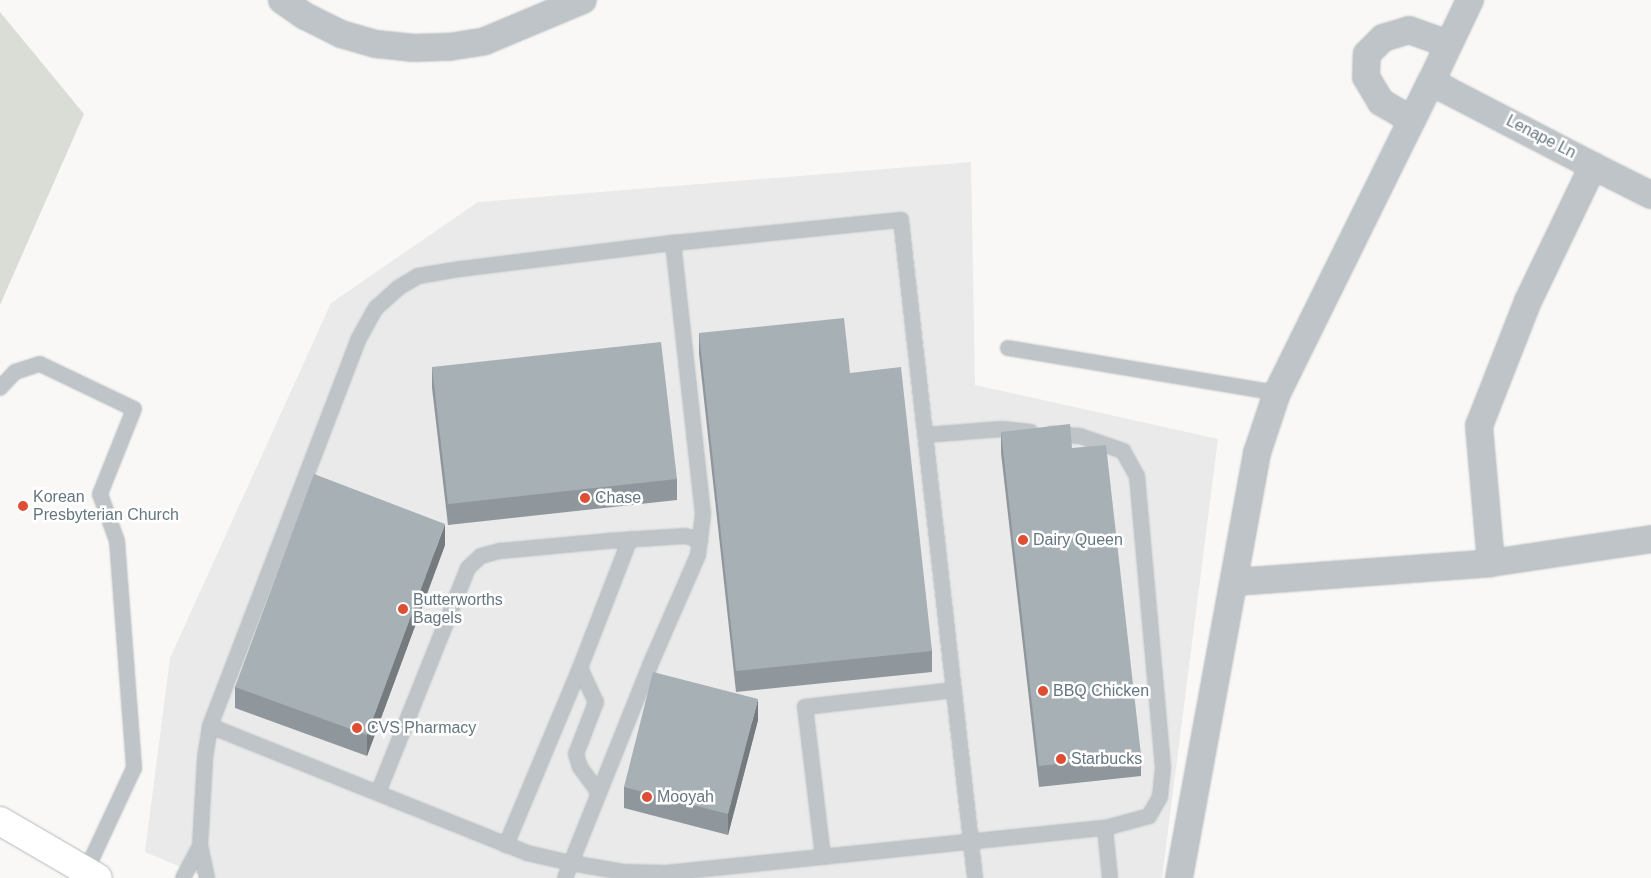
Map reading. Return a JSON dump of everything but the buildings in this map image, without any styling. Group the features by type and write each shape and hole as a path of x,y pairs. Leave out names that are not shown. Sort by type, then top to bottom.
{"main road":[{"path":"0,821 92,874"}],"street":[{"path":"282,0 305,16 341,34 376,44 412,48 449,47 485,41 583,0"},
{"path":"1179,878 1235,582 1257,453 1278,393 1470,0"},
{"path":"1412,120 1382,102 1366,77 1367,54 1383,38 1408,30 1448,44"},
{"path":"1431,82 1651,194"},
{"name":"Lenape Ln","path":"1431,82 1651,194"},
{"path":"1491,563 1479,426 1528,301 1593,166"},
{"path":"1235,582 1491,563 1651,539"}],"lane":[{"path":"207,878 200,846 205,758 210,726 354,350 376,308 398,288 418,276 460,269 672,243 901,220 975,878"},
{"path":"565,878 650,665 698,554 703,514 672,243"},
{"path":"1008,348 1278,393"},
{"path":"0,388 16,372 40,364 134,409 100,494 117,541 134,768 92,874"},
{"path":"210,726 527,853 623,872 666,873 1105,828 1149,816 1160,797 1163,768 1137,476 1123,451 1080,436 1002,429 925,434"},
{"path":"378,794 468,568 480,556 500,551 685,536 700,540"},
{"path":"506,845 580,668 630,540"},
{"path":"580,668 596,702 576,754 580,767 599,793"},
{"path":"823,857 805,707 954,690"},
{"path":"1105,828 1110,878"},
{"path":"183,878 200,846"}],"shaded area":[{"path":"0,12 84,114 0,305"},
{"path":"971,162 975,385 1218,439 1162,878 207,878 145,852 170,658 331,303 478,202"}],"place":[{"name":"Chase","path":"585,498"},
{"name":"Korean Presbyterian Church","path":"23,506"},
{"name":"Dairy Queen","path":"1023,540"},
{"name":"Butterworths Bagels","path":"403,609"},
{"name":"BBQ Chicken","path":"1043,691"},
{"name":"CVS Pharmacy","path":"357,728"},
{"name":"Starbucks","path":"1061,759"},
{"name":"Mooyah","path":"647,797"}]}
